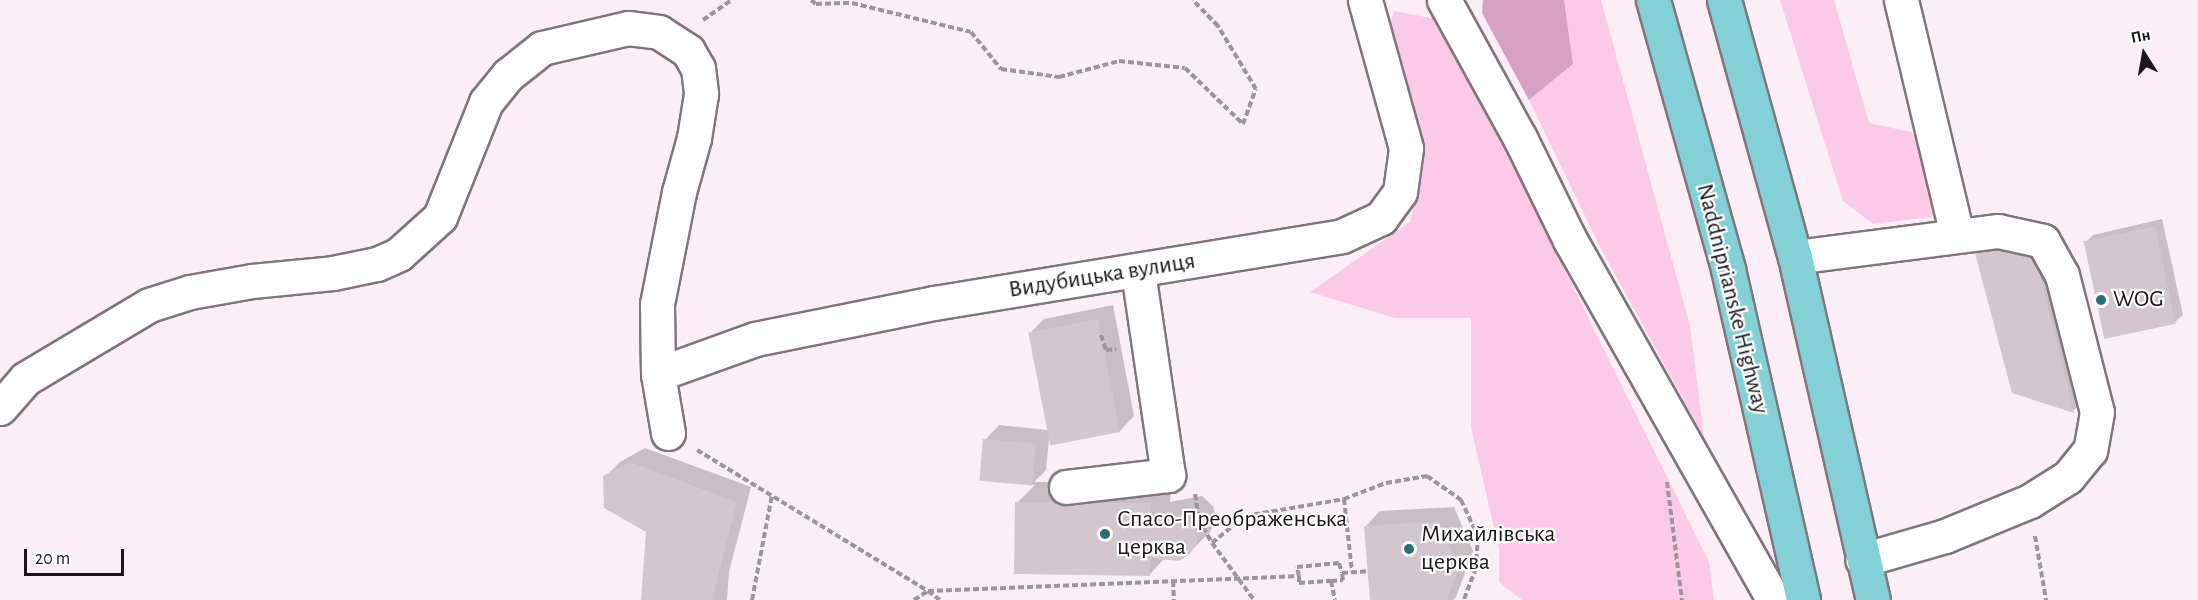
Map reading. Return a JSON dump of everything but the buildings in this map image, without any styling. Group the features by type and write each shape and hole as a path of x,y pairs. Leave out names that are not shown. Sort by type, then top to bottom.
{"main road":[{"name":"Naddniprianske Highway","path":"1653,0 1728,268 1803,600"},
{"path":"1724,0 1795,257 1871,587"}],"street":[{"name":"Видубицька вулиця","path":"658,374 755,339 934,303 1138,272 1342,236 1381,218 1400,192 1406,148 1365,0"},
{"path":"1444,0 1520,138 1570,240 1774,600"},
{"path":"1900,0 1958,235"},
{"path":"0,408 25,379 149,305 190,292 241,283 333,273 377,264 399,254 440,217 486,102 508,75 542,48 628,28 659,32 688,51 698,68 701,94 694,138 679,192 657,304 658,374 668,433"},
{"path":"1795,257 1998,231 2043,241 2062,275 2097,412 2090,450 2068,477 2030,501 1945,536 1871,587"},
{"path":"1066,487 1168,475 1138,272"}],"path":[{"path":"811,0 816,4 852,3 971,32 1001,69 1059,77 1119,61 1185,68 1243,124 1256,89 1218,26 1193,0"},
{"path":"668,433 940,600"},
{"path":"1212,543 1245,516 1344,499 1386,483 1427,476 1461,500 1478,536 1476,568 1464,600"},
{"path":"1191,484 1199,519 1212,543 1254,600"},
{"path":"752,600 772,495"},
{"path":"1344,499 1353,572"},
{"path":"2030,501 2046,600"},
{"path":"1339,563 1343,580 1299,583 1299,576 1297,567 1339,563"},
{"path":"1342,573 1368,572"},
{"path":"914,600 928,591 1299,576"},
{"path":"1173,581 1174,600"},
{"path":"1331,581 1335,600"}],"shaded area":[{"path":"1483,0 1564,0 1573,64 1529,100 1482,13"},
{"path":"1564,0 1601,0 1690,326 1704,437 1600,247 1529,100 1573,64"},
{"path":"1780,0 1834,0 1869,123 1911,132 1924,147 1941,208 1931,217 1873,224 1843,201"},
{"path":"1394,11 1441,20 1709,562 1714,600 1522,600 1499,582 1499,549 1471,428 1471,318 1395,318 1310,292 1410,222 1424,157 1387,33"}],"place":[{"name":"WOG","path":"2101,300"},
{"name":"Спасо-Преображенська церква","path":"1105,534"},
{"name":"Михайлівська церква","path":"1409,549"}]}
